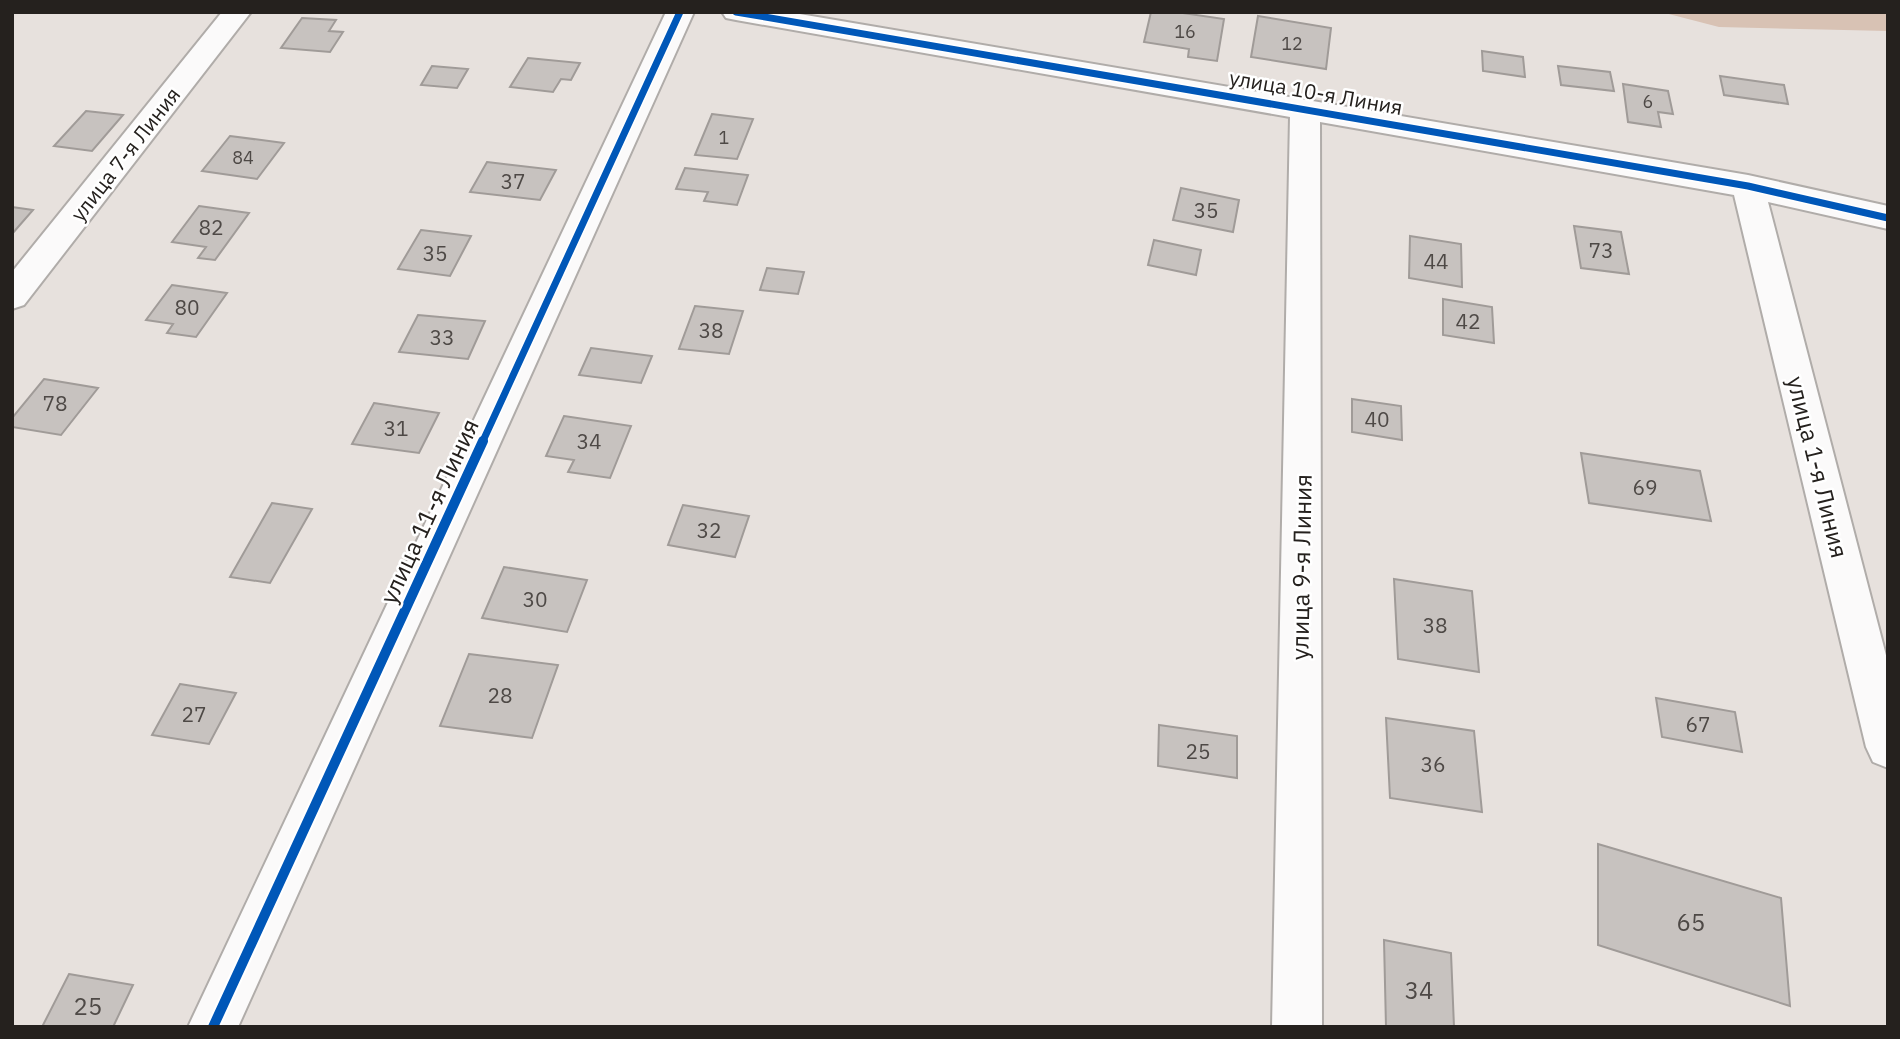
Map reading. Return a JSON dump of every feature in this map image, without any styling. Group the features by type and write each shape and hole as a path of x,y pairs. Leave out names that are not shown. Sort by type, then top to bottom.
{"street":[{"name":"улица 7-я Линия","path":"12,296 237,12"},
{"name":"улица 11-я Линия","path":"213,1027 680,12"},
{"name":"улица 10-я Линия","path":"736,12 1748,186 1888,218"},
{"name":"улица 9-я Линия","path":"1297,1027 1306,108"},
{"name":"улица 1-я Линия","path":"1748,186 1888,747"}],"shaded area":[{"path":"1661,12 1888,12 1888,31 1719,27"}],"building":[{"path":"1151,12 1176,12 1224,19 1217,61 1188,57 1189,49 1144,42"},
{"path":"1258,16 1331,28 1326,69 1251,57"},
{"path":"302,18 336,20 329,31 343,32 330,52 281,48"},
{"path":"1482,51 1523,57 1525,77 1483,71"},
{"path":"528,58 580,63 571,80 561,79 553,92 510,87"},
{"path":"432,66 468,69 457,88 421,85"},
{"path":"1558,66 1610,72 1614,91 1561,85"},
{"path":"1720,76 1784,85 1788,104 1724,95"},
{"path":"1623,84 1668,91 1673,114 1658,112 1661,127 1628,122"},
{"path":"86,111 123,115 92,151 54,146"},
{"path":"712,114 753,119 737,159 695,155"},
{"path":"230,136 284,143 257,179 202,171"},
{"path":"487,162 556,170 540,200 470,192"},
{"path":"685,168 748,175 737,205 704,201 708,192 676,189"},
{"path":"1181,188 1239,200 1233,232 1173,220"},
{"path":"199,206 249,213 215,260 198,258 206,247 172,242"},
{"path":"12,207 33,210 12,234"},
{"path":"1574,226 1621,232 1629,274 1581,268"},
{"path":"421,230 471,236 450,276 398,269"},
{"path":"1410,236 1461,244 1462,287 1409,278"},
{"path":"1154,240 1201,250 1196,275 1148,265"},
{"path":"767,268 804,272 798,294 760,290"},
{"path":"172,285 227,293 196,337 167,333 173,324 146,320"},
{"path":"1443,299 1492,307 1494,343 1443,335"},
{"path":"695,306 743,311 729,354 679,349"},
{"path":"418,315 485,321 468,359 399,352"},
{"path":"591,348 652,356 641,383 579,375"},
{"path":"44,379 98,388 61,435 12,427 12,418"},
{"path":"1352,399 1401,406 1402,440 1352,432"},
{"path":"374,403 439,413 419,453 352,444"},
{"path":"564,416 631,426 610,478 568,472 574,460 546,456"},
{"path":"1581,453 1700,471 1711,521 1589,503"},
{"path":"272,503 312,509 270,583 230,577"},
{"path":"683,505 749,516 735,557 668,545"},
{"path":"504,567 587,580 567,632 482,618"},
{"path":"1394,579 1472,591 1479,672 1398,659"},
{"path":"469,654 558,665 532,738 440,726"},
{"path":"180,684 236,693 209,744 152,735"},
{"path":"1656,698 1735,712 1742,752 1662,737"},
{"path":"1386,718 1474,731 1482,812 1390,798"},
{"path":"1159,725 1237,736 1237,778 1158,766"},
{"path":"1598,844 1781,898 1790,1006 1598,945"},
{"path":"1384,940 1451,953 1454,1027 1386,1027"},
{"path":"69,974 133,985 113,1027 42,1027"}],"cycle path":[{"path":"213,1027 680,12"},
{"path":"736,12 1748,186 1888,218"}]}
